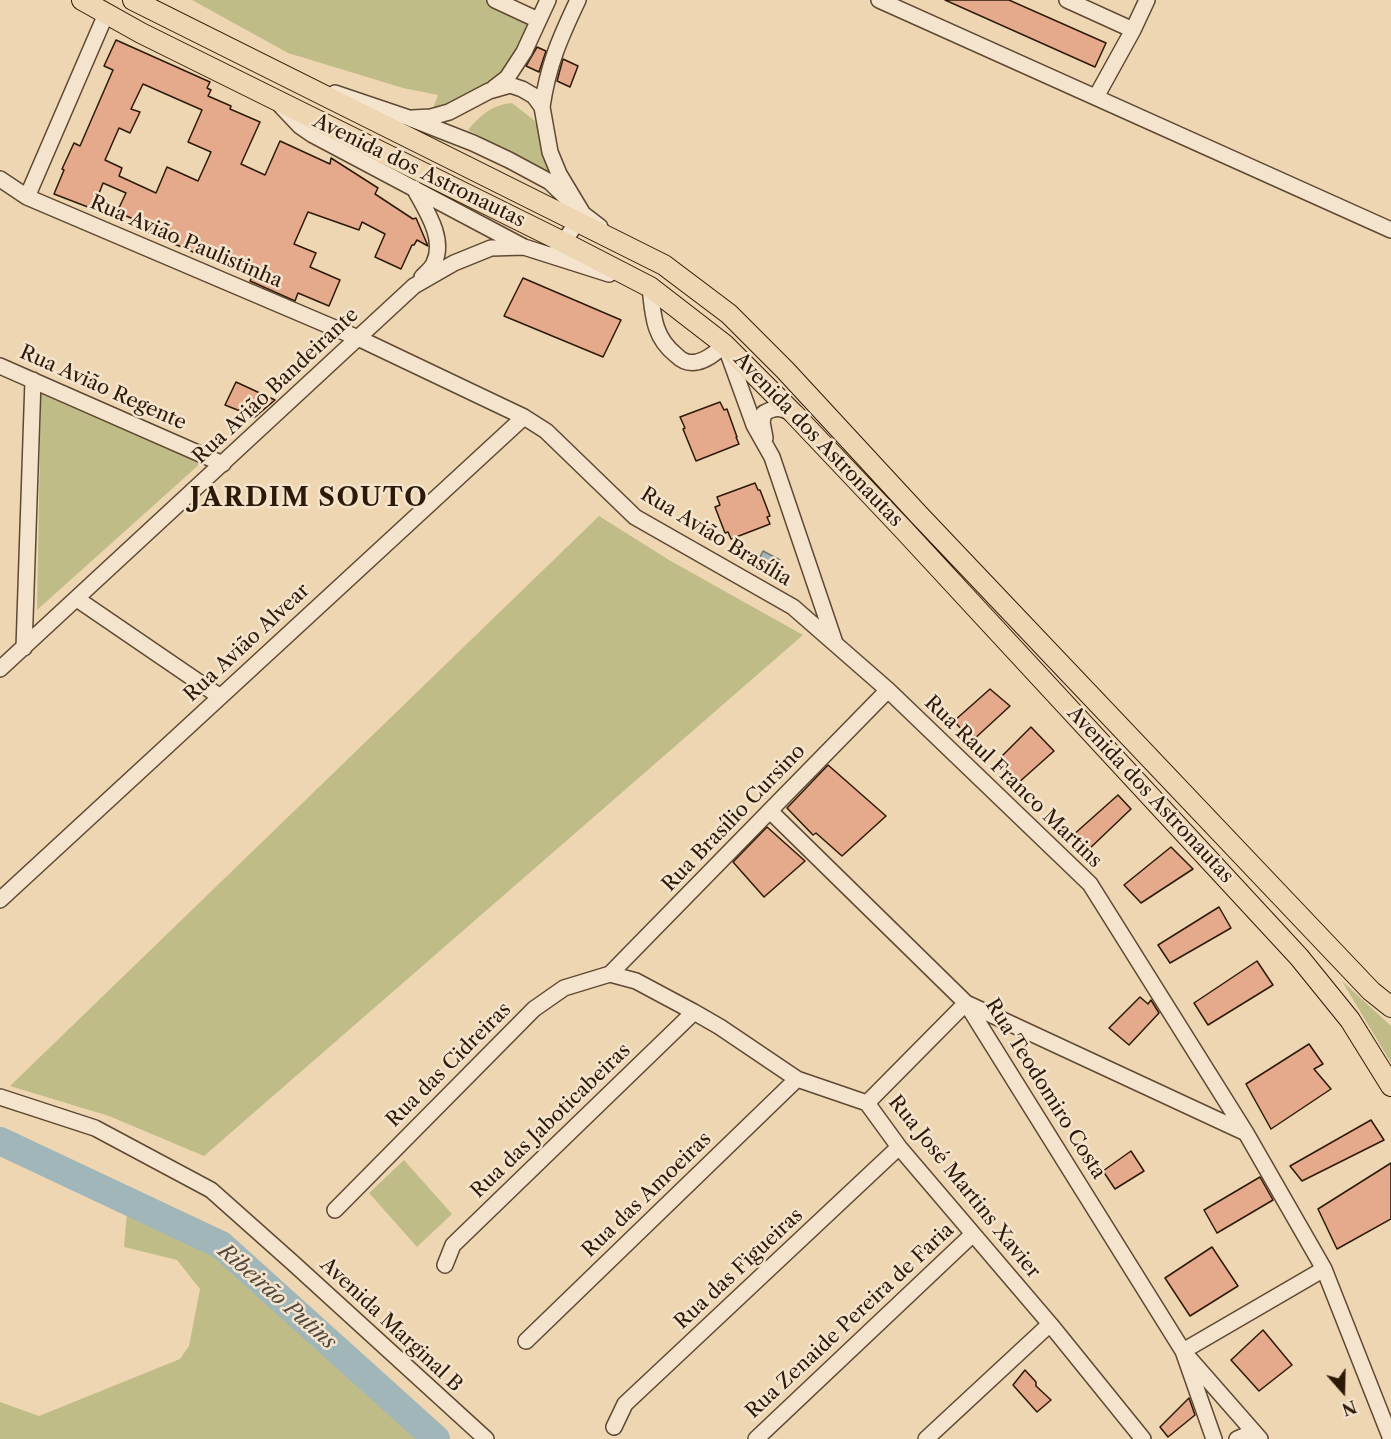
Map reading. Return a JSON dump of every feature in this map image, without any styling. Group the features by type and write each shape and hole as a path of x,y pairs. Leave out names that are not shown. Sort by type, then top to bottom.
{"main road":[{"name":"Avenida dos Astronautas","path":"82,0 141,33 277,101 381,162 558,249 650,287 725,345 910,536 1299,957 1350,1020 1391,1086"},
{"name":"Avenida dos Astronautas","path":"133,0 281,75 403,125 581,218 618,242 664,265 729,314 785,370 919,515 1363,983 1391,1007"}],"street":[{"path":"548,0 524,52 507,78 489,91 449,111 403,125 381,162 414,188 524,247 558,249 581,218 550,152 542,107 546,83 558,42 578,0"},
{"path":"879,0 1391,230"},
{"path":"1067,0 1133,30"},
{"path":"1096,97 1133,30 1146,0"},
{"path":"504,2 558,42"},
{"path":"27,197 106,14"},
{"path":"489,91 510,85 534,96 542,107"},
{"name":"Rua Avião Paulistinha","path":"0,178 27,197 358,338"},
{"path":"414,188 432,223 437,250 434,263 414,286"},
{"name":"Rua Avião Bandeirante","path":"0,669 414,286 454,263 491,248 524,247"},
{"path":"650,287 657,332 667,348 684,362 697,362 711,356 725,345 754,425 772,458"},
{"name":"Rua Avião Brasília","path":"358,338 524,417 546,431 636,518 793,607 836,646"},
{"name":"Rua Avião Regente","path":"0,366 223,464"},
{"path":"24,648 33,380"},
{"path":"794,414 781,408 774,408 764,413 762,422 764,435 836,646"},
{"name":"Rua Avião Alvear","path":"0,900 524,417"},
{"path":"77,599 219,696"},
{"name":"Rua Raul Franco Martins","path":"836,646 888,690 1090,884 1246,1133 1324,1269 1391,1439"},
{"name":"Rua Brasílio Cursino","path":"610,974 888,690"},
{"name":"Rua Teodomiro Costa","path":"770,811 966,1003 1183,1351 1214,1439"},
{"name":"Rua José Martins Xavier","path":"610,974 636,981 694,1012 797,1079 867,1103 900,1147 1050,1324 1143,1439"},
{"name":"Rua das Cidreiras","path":"335,1210 534,1009 564,988 610,974"},
{"path":"867,1103 966,1003 1246,1133"},
{"name":"Rua das Jaboticabeiras","path":"445,1265 453,1245 694,1012"},
{"name":"Rua das Amoeiras","path":"526,1341 797,1079"},
{"name":"Avenida Marginal B","path":"0,1097 95,1128 211,1190 486,1439"},
{"name":"Rua das Figueiras","path":"614,1427 625,1404 900,1147"},
{"name":"Rua Zenaide Pereira de Faria","path":"756,1439 974,1234"},
{"path":"1257,1436 1183,1351 1324,1269"},
{"path":"926,1439 1050,1324"},
{"path":"1237,1439 1257,1436"}],"shaded area":[{"path":"192,0 492,0 536,21 489,91 431,114 438,95 403,88 288,53"},
{"path":"512,103 535,121 553,175 468,130 487,112 498,106"},
{"path":"41,391 202,462 37,610"},
{"path":"599,516 669,560 803,635 204,1156 109,1116 10,1086"},
{"path":"1342,981 1391,1026 1391,1063"},
{"path":"404,1160 452,1214 417,1247 369,1193"},
{"path":"128,1201 221,1245 436,1439 0,1439 0,1402 39,1416 180,1359 189,1346 200,1289 177,1260 124,1247"}],"water":[{"path":"763,551 780,560 775,567 759,559"}],"building":[{"path":"945,0 1009,0 1106,43 1095,67"},
{"path":"116,40 210,82 207,88 211,90 208,96 260,122 241,164 265,175 280,141 330,164 331,158 378,188 375,194 413,219 416,218 428,246 417,240 412,245 401,269 375,257 385,234 362,222 359,230 308,212 294,244 316,253 310,267 340,280 329,306 298,293 295,301 250,281 254,272 203,249 200,255 149,233 152,227 117,212 126,193 103,183 93,209 54,194 74,143 80,146 113,70 104,66","holes":["143,84 202,110 188,142 211,152 198,181 167,167 156,193 119,176 122,168 105,160 119,128 130,133 140,112 131,109"]},
{"path":"537,47 546,51 539,72 526,66"},
{"path":"563,59 578,66 570,87 557,81"},
{"path":"523,278 621,320 603,357 504,316"},
{"path":"236,382 275,400 255,417 225,405"},
{"path":"720,402 724,410 727,409 739,444 696,461 680,417"},
{"path":"755,483 770,516 767,517 770,524 731,539 728,532 725,533 715,507 720,505 717,497"},
{"path":"990,689 1010,706 972,741 954,721"},
{"path":"1031,727 1054,751 1017,784 996,762"},
{"path":"828,765 886,816 842,856 816,833 813,835 787,808"},
{"path":"1118,795 1131,809 1087,851 1072,836"},
{"path":"767,827 805,861 764,897 733,862"},
{"path":"1171,847 1193,869 1141,903 1124,885"},
{"path":"1219,907 1231,928 1170,963 1158,945"},
{"path":"1257,961 1273,985 1208,1025 1194,1003"},
{"path":"1140,997 1148,1004 1151,1000 1159,1013 1129,1045 1109,1028"},
{"path":"1309,1044 1323,1064 1314,1069 1331,1089 1271,1129 1246,1084"},
{"path":"1371,1120 1384,1140 1302,1181 1290,1166"},
{"path":"1131,1151 1144,1171 1115,1189 1103,1171"},
{"path":"1391,1163 1391,1219 1337,1249 1318,1209"},
{"path":"1260,1177 1273,1200 1217,1233 1204,1210"},
{"path":"1212,1247 1238,1286 1190,1316 1165,1278"},
{"path":"1263,1330 1292,1365 1259,1391 1231,1360"},
{"path":"1025,1370 1036,1382 1036,1386 1051,1400 1037,1412 1013,1385"},
{"path":"1189,1398 1195,1415 1168,1437 1160,1427"}],"waterway":[{"name":"Ribeirão Putins","path":"0,1141 221,1245 436,1439"}],"district":[{"name":"JARDIM SOUTO","path":"309,498"}]}
